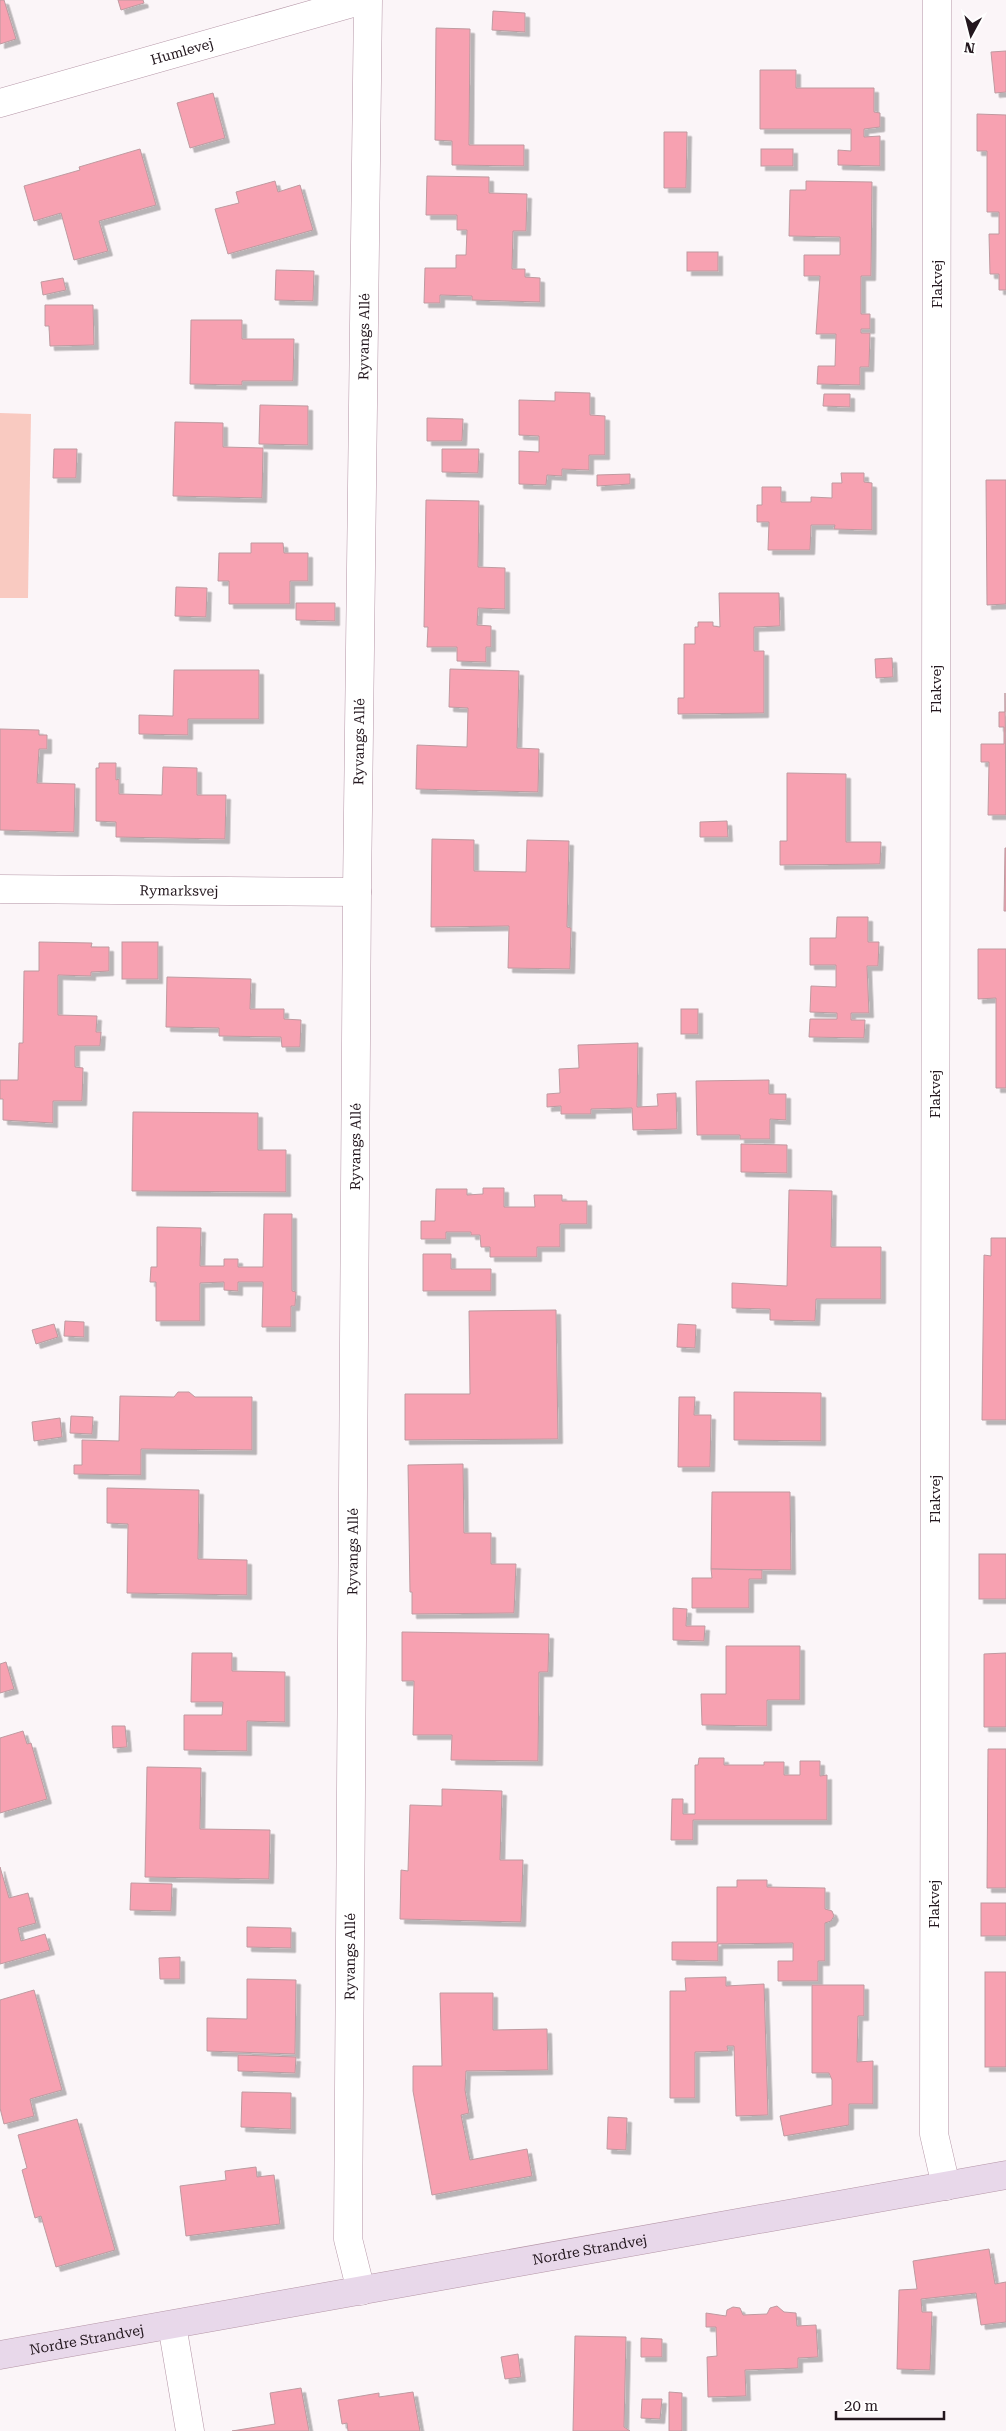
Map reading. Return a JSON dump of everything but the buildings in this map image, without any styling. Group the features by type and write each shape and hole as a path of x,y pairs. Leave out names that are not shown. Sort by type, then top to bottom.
{"street":[{"name":"Humlevej","path":"0,103 364,0"},
{"name":"Ryvangs Allé","path":"361,2291 348,2238 357,892 368,0"},
{"name":"Flakvej","path":"937,0 934,2134 946,2186"},
{"name":"Rymarksvej","path":"0,889 357,892"},
{"name":"Nordre Strandvej","path":"1,2350 172,2325 1006,2175"},
{"path":"172,2325 190,2431"}],"shaded area":[{"path":"0,413 31,414 28,598 0,598"}]}
